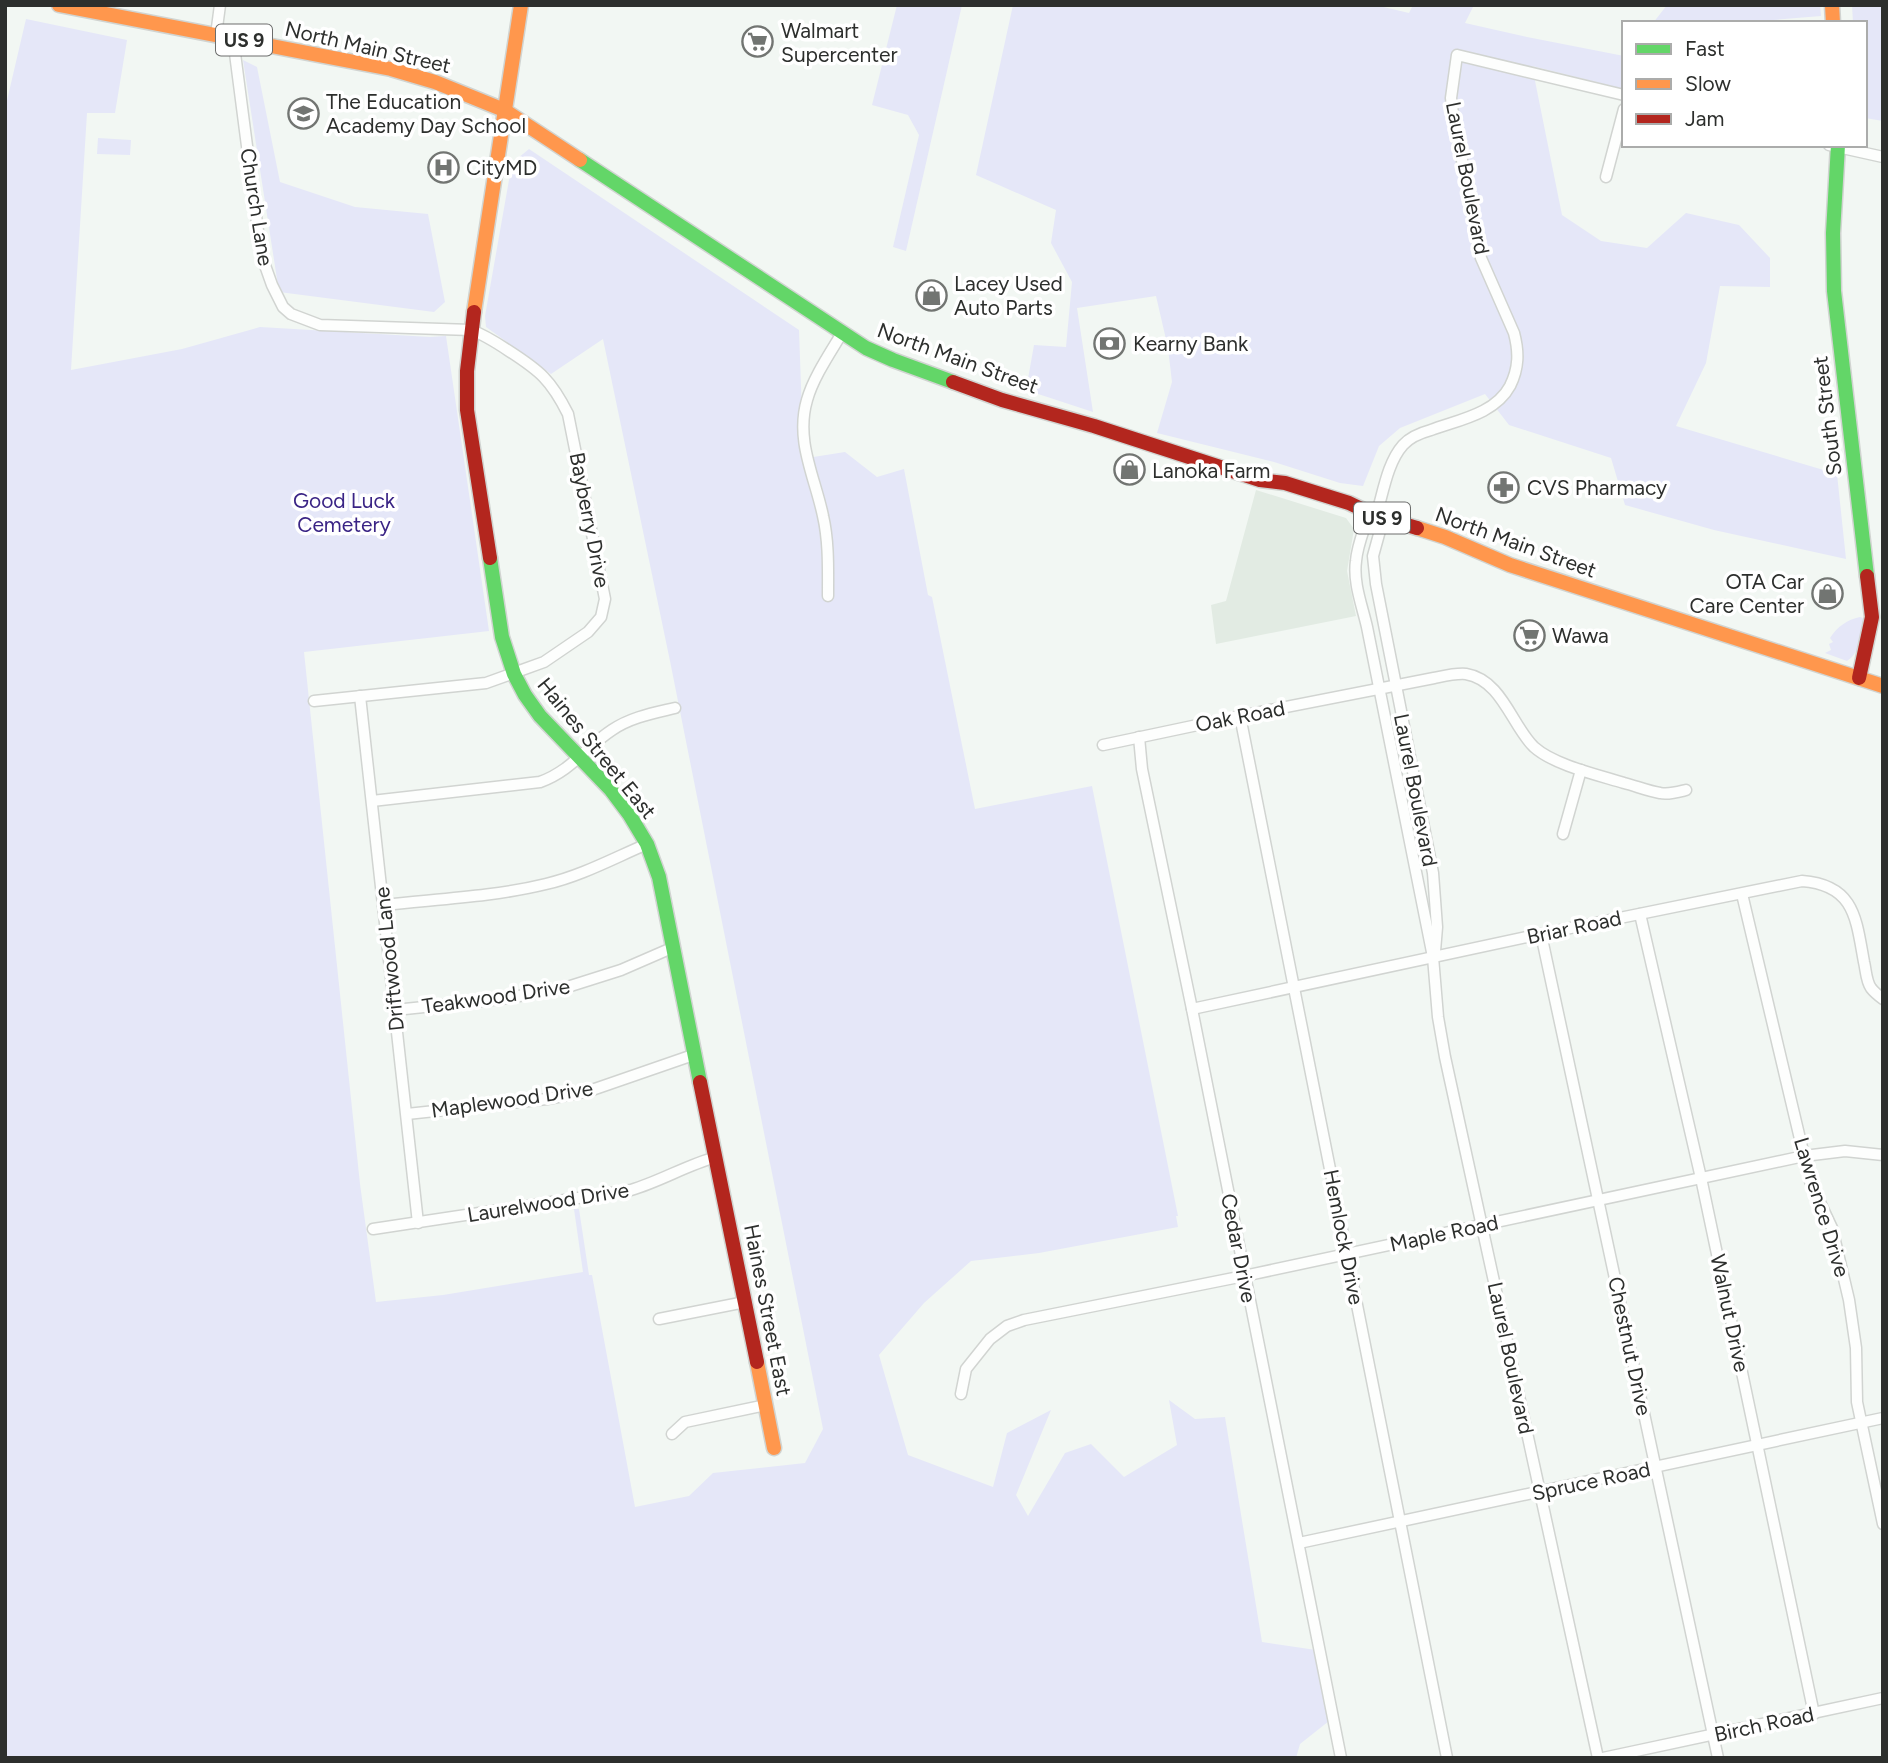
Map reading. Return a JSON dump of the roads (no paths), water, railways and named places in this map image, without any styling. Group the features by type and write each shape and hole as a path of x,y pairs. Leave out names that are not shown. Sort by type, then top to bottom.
{"main road":[{"name":"North Main Street","path":"59,5 408,73 461,90 504,110 842,333 893,360 1002,401 1094,426 1260,480 1285,483 1349,503 1377,516 1445,537 1510,565 1883,686"},
{"name":"Haines Street East","path":"521,5 467,371 467,411 502,637 514,674 525,695 540,716 611,790 629,814 647,844 659,877 774,1448"},
{"name":"South Street","path":"1835,147 1835,291 1872,617 1858,678"}],"street":[{"path":"216,35 220,5"},
{"name":"Church Lane","path":"233,38 261,254 283,307 291,314 320,325 471,330"},
{"name":"Laurel Boulevard","path":"1433,957 1437,927 1435,889 1373,556 1381,527 1377,516 1392,464 1404,443 1418,434 1472,416 1497,402 1507,391 1517,366 1514,333 1479,250 1451,98 1457,55 1622,95"},
{"path":"1606,177 1622,117"},
{"path":"1839,147 1883,157"},
{"name":"Bayberry Drive","path":"314,701 486,683 544,662 588,632 604,610 604,587 568,414 559,396 537,369 486,336 471,330"},
{"path":"828,596 824,516 808,466 803,425 807,400 842,333"},
{"name":"Laurel Boulevard","path":"1377,516 1366,523 1356,558 1357,587 1433,957 1438,1017 1598,1758"},
{"path":"1367,627 1384,624"},
{"name":"Oak Road","path":"1103,745 1396,685 1466,674 1490,687 1523,735 1537,750 1553,759 1663,794 1686,790"},
{"name":"Driftwood Lane","path":"360,696 418,1223"},
{"path":"372,801 540,782 568,769 614,728 635,718 675,708"},
{"name":"Hemlock Drive","path":"1240,716 1447,1758"},
{"name":"Cedar Drive","path":"1139,737 1142,769 1341,1758"},
{"path":"1563,834 1581,770"},
{"path":"383,905 512,891 548,884 647,844"},
{"name":"Briar Road","path":"1192,1009 1802,881 1817,882 1836,889 1850,907 1856,921 1870,987 1883,999"},
{"name":"Lawrence Drive","path":"1742,894 1810,1181 1832,1228 1849,1300 1856,1348 1855,1377 1861,1423 1883,1524"},
{"name":"Walnut Drive","path":"1640,914 1702,1178 1814,1714"},
{"name":"Chestnut Drive","path":"1541,934 1718,1758"},
{"name":"Teakwood Drive","path":"395,1010 500,999 561,989 621,970 674,947"},
{"name":"Maplewood Drive","path":"407,1114 547,1099 589,1091 696,1054"},
{"name":"Maple Road","path":"961,1394 966,1369 990,1339 1007,1326 1024,1321 1804,1156 1845,1150 1883,1155"},
{"name":"Laurelwood Drive","path":"373,1229 631,1190 716,1157"},
{"path":"659,1319 746,1302"},
{"path":"672,1434 685,1422 766,1405"},
{"name":"Spruce Road","path":"1298,1543 1883,1418"},
{"name":"Birch Road","path":"1603,1758 1883,1698"}],"place":[{"name":"Walmart Supercenter","path":"758,42"},
{"name":"The Education Academy Day School","path":"303,113"},
{"name":"CityMD","path":"443,167"},
{"name":"Lacey Used Auto Parts","path":"931,295"},
{"name":"Kearny Bank","path":"1110,343"},
{"name":"Lanoka Farm","path":"1129,470"},
{"name":"CVS Pharmacy","path":"1504,487"},
{"name":"OTA Car Care Center","path":"1827,593"},
{"name":"Wawa","path":"1529,635"}],"park label":[{"name":"Good Luck Cemetery","path":"344,512"}]}
